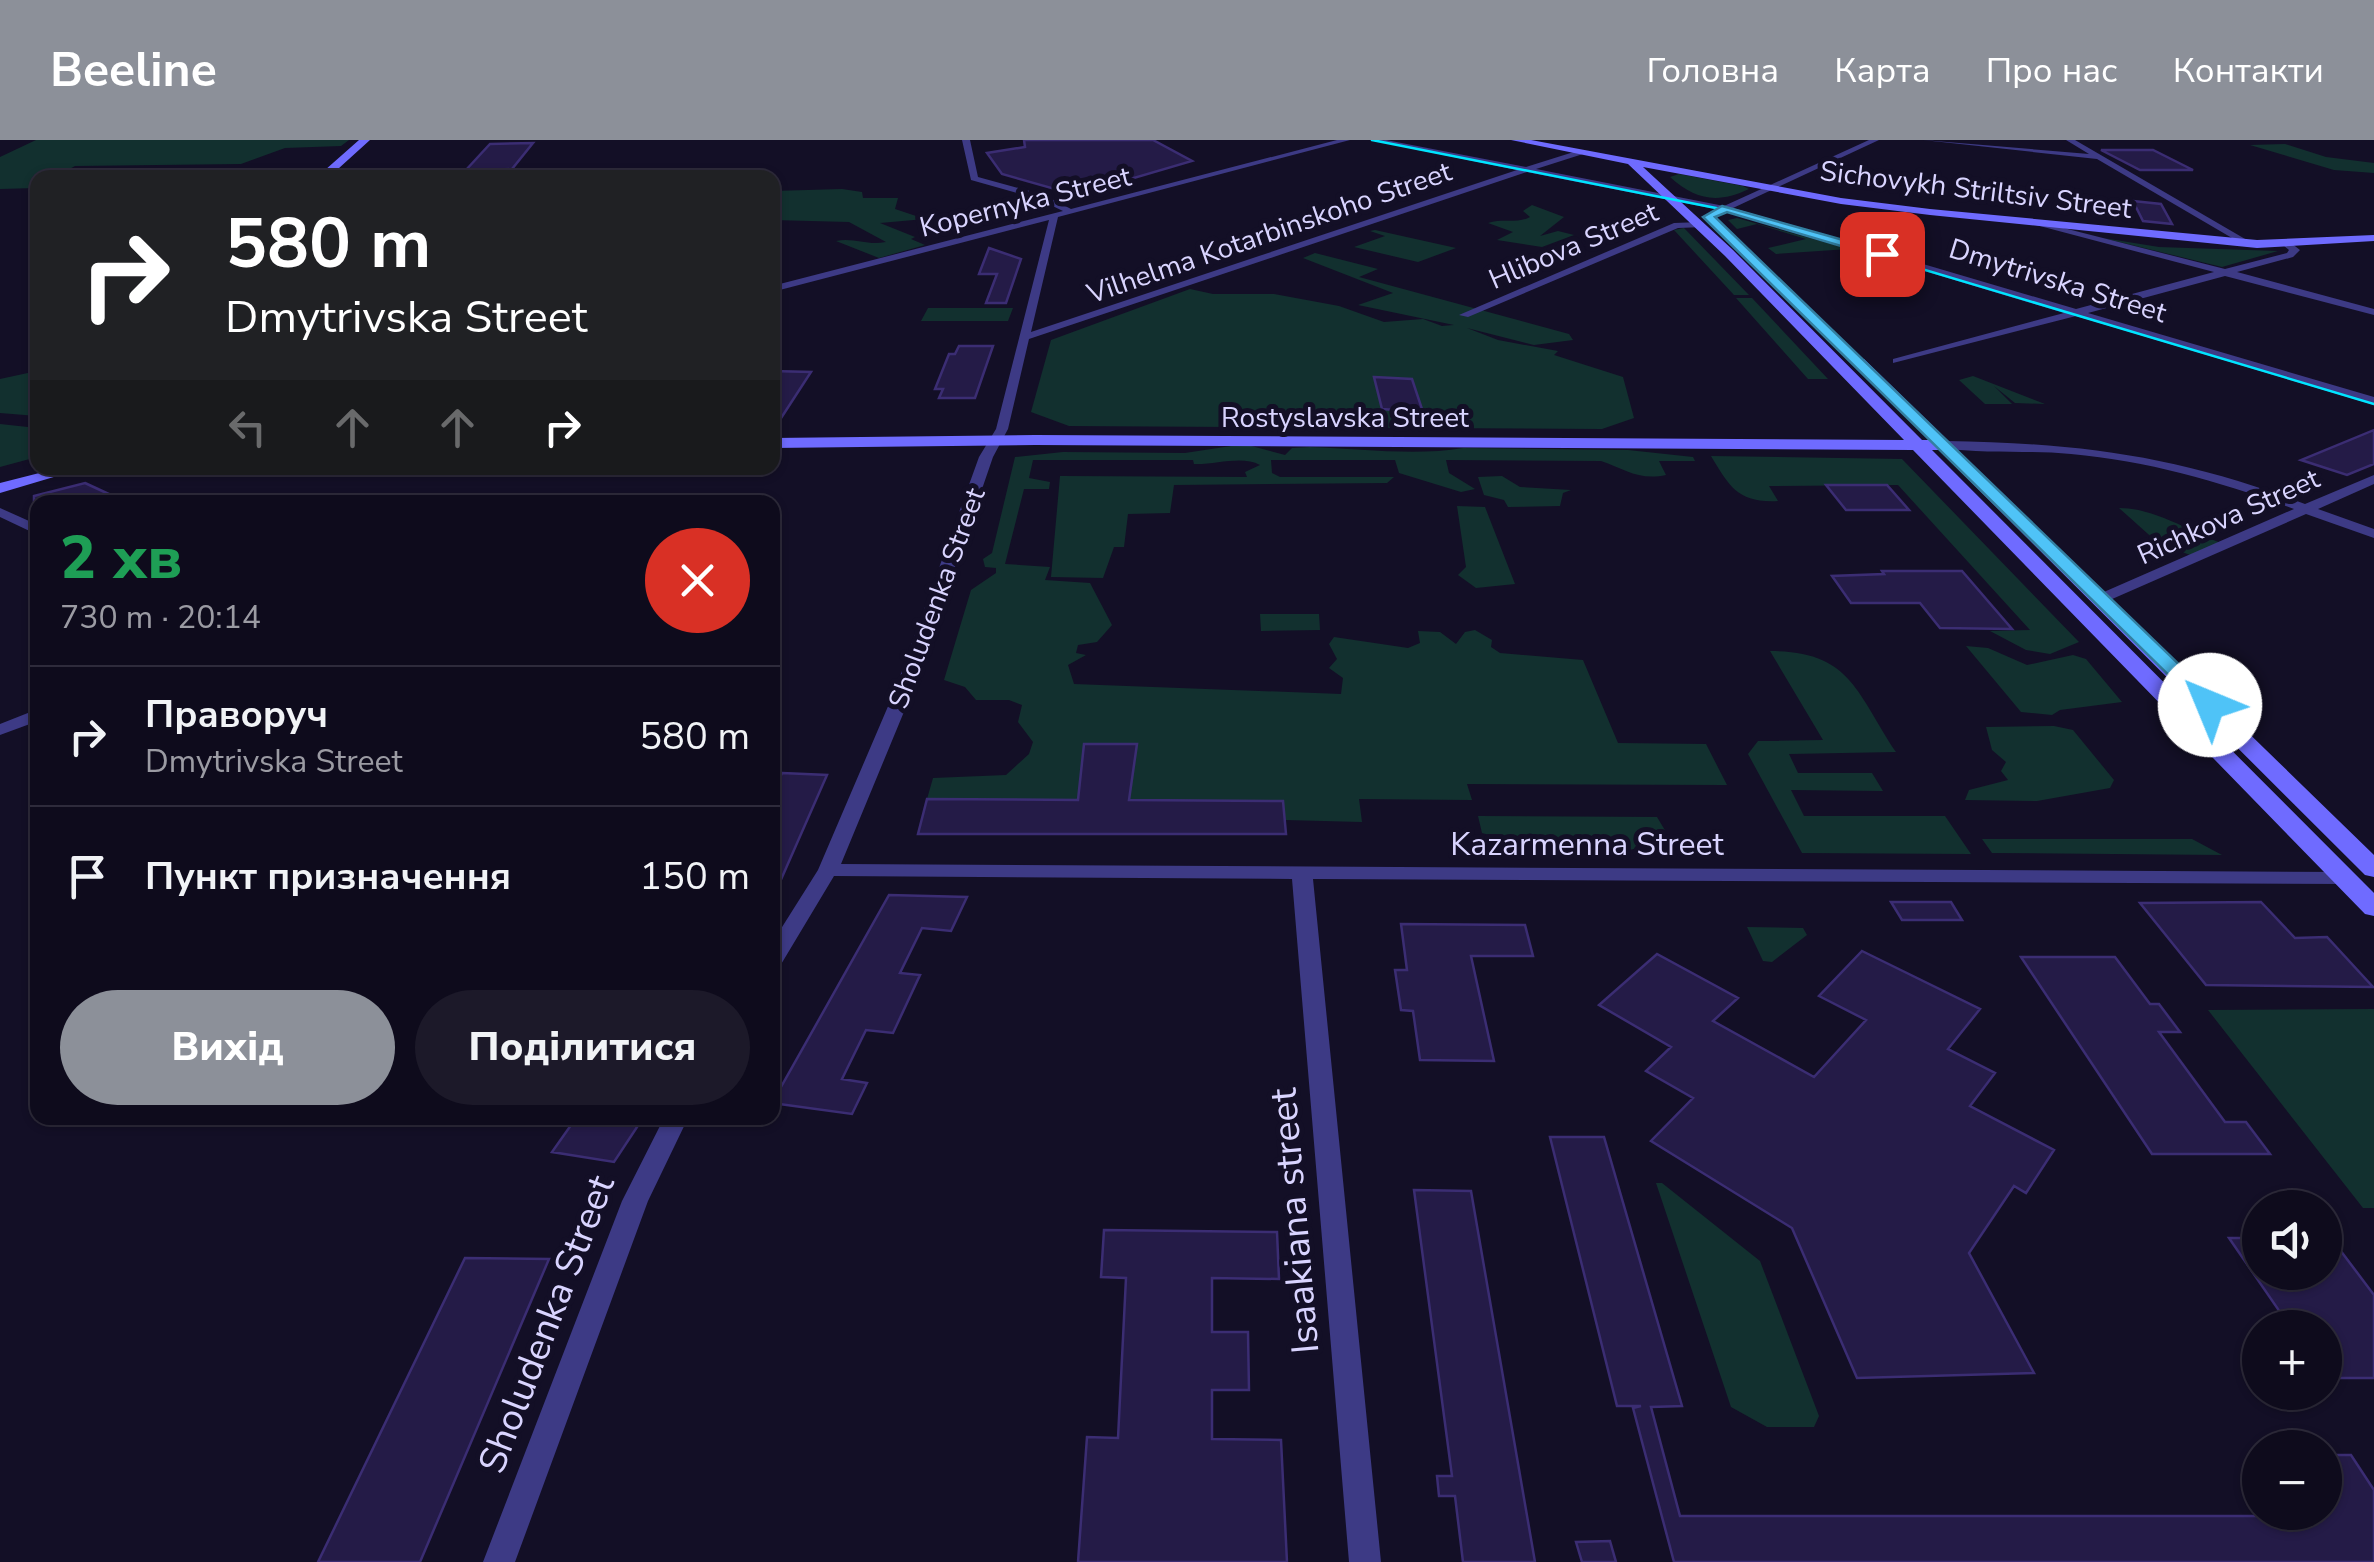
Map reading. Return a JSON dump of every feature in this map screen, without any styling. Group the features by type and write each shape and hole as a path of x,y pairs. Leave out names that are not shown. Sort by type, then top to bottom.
{"main road":[{"path":"330,170 365,140"},
{"name":"Sichovykh Striltsiv Street","path":"1516,140 1884,207 2288,245 2374,238"},
{"path":"1577,151 1600,142"},
{"path":"1624,144 1669,196 1705,221 1946,445 2374,869"},
{"path":"1650,165 1689,200 1918,445 2374,908"},
{"name":"Rostyslavska Street","path":"780,443 1946,445"},
{"path":"0,476 30,468"},
{"path":"0,488 49,475"}],"street":[{"path":"966,140 974,178 1041,197 1068,210"},
{"name":"Kopernyka Street","path":"780,287 1346,140"},
{"name":"Dmytrivska Street","path":"1374,140 1726,208 2374,401"},
{"path":"1386,140 1396,145"},
{"name":"Hlibova Street","path":"1464,314 1677,225 1705,221 1876,140"},
{"path":"1926,140 2098,157"},
{"path":"2070,140 2246,242"},
{"name":"Vilhelma Kotarbinskoho Street","path":"1026,337 1577,151"},
{"name":"Sholudenka Street","path":"780,948 828,870 904,690 986,457 996,442 1054,217"},
{"path":"2039,223 2374,312"},
{"path":"1897,361 2290,254 2295,250 2288,245"},
{"path":"1946,445 2061,448 2139,459 2222,479 2374,534"},
{"name":"Richkova Street","path":"2103,598 2374,479"},
{"path":"0,512 30,527"},
{"path":"0,730 30,717"},
{"name":"Kazarmenna Street","path":"828,870 2345,878"},
{"name":"Isaakiana street","path":"1302,872 1365,1562"},
{"name":"Sholudenka Street","path":"498,1562 635,1200 672,1125"}],"green space":[{"path":"36,140 349,140 341,146 285,148 241,164 30,170 30,188 0,189 0,157"},
{"path":"2285,144 2326,157 2374,163 2374,173 2334,170 2250,145"},
{"path":"1679,174 1749,189 1727,197 1707,197 1689,191 1670,177"},
{"path":"842,189 862,192 863,198 898,198 895,209 925,219 880,223 925,245 879,258 836,241 886,242 849,222 780,220 780,191"},
{"path":"1532,205 1564,217 1540,236 1558,231 1574,235 1542,247 1497,240 1513,232 1488,223 1530,217 1523,211"},
{"path":"1737,218 1849,249 1776,254 1768,248 1806,239 1757,224 1737,229 1728,220"},
{"path":"1684,228 1749,295 1734,295 1674,230"},
{"path":"1370,231 1456,248 1418,262 1354,247 1385,236"},
{"path":"2103,238 2159,247 2278,251 2222,267"},
{"path":"1315,253 1378,269 1359,277 1569,334 1573,340 1534,345 1467,328 1498,340 1558,351 1554,355 1623,377 1634,418 1602,429 1069,426 1031,412 1051,340 1190,289 1213,294 1274,294 1339,306 1384,322 1423,319 1442,326 1454,325 1358,305 1393,293 1303,258"},
{"path":"1736,298 1752,298 1828,379 1808,379"},
{"path":"928,308 1013,308 1008,321 921,321"},
{"path":"30,373 30,415 0,413 0,379"},
{"path":"1973,376 2045,404 2015,403 1994,386 2012,404 1985,404 1959,380"},
{"path":"0,424 30,427 30,459 0,467"},
{"path":"1244,444 1285,455 1292,448 1310,447 1408,452 1463,448 1628,450 1693,457 1695,461 1659,461 1666,475 1648,476 1601,461 1446,460 1449,473 1475,489 1461,492 1399,473 1395,460 1271,460 1272,473 1280,477 1394,477 1387,483 1174,485 1170,513 1128,514 1124,547 1114,547 1103,578 1051,577 1060,476 1247,477 1245,472 1260,465 1237,461 1194,464 1193,460 1033,460 1029,478 1050,482 1049,489 1024,489 1005,564 1050,567 1045,580 1090,583 1112,625 1097,642 1078,645 1076,653 1086,655 1068,665 1074,684 1341,694 1343,678 1329,668 1337,659 1329,644 1334,637 1408,648 1420,643 1418,631 1440,632 1456,644 1465,632 1475,630 1492,640 1491,647 1500,653 1583,660 1618,743 1706,744 1727,785 1467,784 1472,800 1359,799 1362,822 1285,820 1282,801 927,799 933,778 1006,775 1029,754 1033,742 1018,722 1022,705 1009,700 976,700 965,687 944,680 971,590 996,573 996,568 985,567 983,559 992,553 1015,457 1063,452 1185,453"},
{"path":"1711,456 1902,459 2079,642 2050,654 2026,650 1990,631 2030,630 1898,485 1769,486 1778,501 1765,501 1737,491"},
{"path":"1502,476 1520,487 1571,490 1563,493 1560,506 1508,507 1504,500 1484,495 1478,477"},
{"path":"1457,506 1485,507 1515,584 1476,588 1458,575 1466,567"},
{"path":"2119,508 2158,516 2221,543 2190,555 2157,542"},
{"path":"1260,614 1319,614 1320,630 1261,631"},
{"path":"1966,646 1988,648 2027,665 2073,655 2086,659 2122,702 2060,710 2052,715 2021,712"},
{"path":"1770,651 1818,658 1835,667 1860,694 1896,752 1789,754 1798,773 1872,773 1883,791 1791,790 1804,816 1945,816 1971,854 1802,853 1748,754 1758,741 1823,740"},
{"path":"2054,726 2073,730 2114,780 2110,788 2037,801 1965,800 1969,790 2008,780 2001,771 2006,762 1992,750 1986,727"},
{"path":"1478,816 1657,817 1666,832 1653,842 1611,853 1535,851 1496,844 1493,836 1482,833"},
{"path":"1982,839 2192,839 2222,855 1992,853"},
{"path":"1747,927 1803,928 1807,935 1772,962 1763,961"},
{"path":"2374,1009 2374,1208 2363,1208 2208,1010"},
{"path":"1656,1183 1662,1183 1760,1261 1819,1416 1814,1427 1767,1427 1731,1407"}],"building":[{"path":"1024,140 1153,140 1192,161 1076,195 1002,174 987,153 1025,147"},
{"path":"533,143 512,169 466,170 490,144"},
{"path":"2101,150 2153,150 2193,170 2140,170"},
{"path":"2133,201 2161,204 2172,224 2143,221"},
{"path":"989,248 1021,259 1006,303 986,303 997,274 979,274"},
{"path":"959,346 993,346 975,398 939,398 943,389 935,389 949,354 955,354"},
{"path":"780,371 811,372 780,420"},
{"path":"1374,377 1412,379 1423,412 1382,409"},
{"path":"2374,430 2374,464 2347,475 2301,460"},
{"path":"85,483 111,495 38,495"},
{"path":"1826,485 1887,485 1909,510 1846,510"},
{"path":"1882,571 1962,571 2012,629 1940,628 1920,603 1851,603 1832,576 1884,574"},
{"path":"1084,744 1137,744 1129,800 1283,801 1286,834 918,834 927,799 1078,800"},
{"path":"782,773 827,775 780,882"},
{"path":"889,895 967,897 951,931 922,928 900,973 920,975 893,1033 866,1030 842,1079 867,1083 852,1114 780,1104 780,1089"},
{"path":"1891,902 1951,902 1962,920 1902,920"},
{"path":"2261,902 2295,938 2327,937 2373,987 2206,985 2140,903"},
{"path":"1401,924 1525,925 1533,956 1471,956 1494,1061 1420,1060 1413,1011 1401,1010 1395,970 1407,970"},
{"path":"1862,951 1980,1009 1948,1049 1995,1073 1970,1106 2054,1150 2026,1193 2014,1186 1969,1253 2034,1373 1857,1378 1792,1228 1651,1141 1693,1098 1646,1071 1671,1047 1599,1005 1657,954 1738,998 1713,1021 1814,1077 1866,1020 1819,996"},
{"path":"2021,957 2115,957 2150,1004 2159,1004 2180,1032 2159,1032 2225,1122 2246,1122 2270,1154 2152,1154"},
{"path":"571,1125 638,1125 614,1162 552,1152"},
{"path":"1550,1137 1604,1137 1682,1406 1651,1407 1680,1516 2242,1516 2242,1530 2342,1530 2342,1455 2351,1455 2374,1490 2374,1562 1674,1562 1633,1408 1641,1406 1617,1406"},
{"path":"1414,1190 1471,1191 1535,1562 1463,1562 1455,1496 1439,1496 1437,1476 1452,1476"},
{"path":"1104,1230 1277,1232 1279,1279 1212,1278 1212,1332 1248,1332 1249,1390 1212,1390 1212,1439 1281,1440 1287,1562 1078,1562 1087,1437 1118,1438 1126,1278 1101,1277"},
{"path":"2229,1238 2242,1238 2242,1257"},
{"path":"2342,1253 2374,1295 2374,1378 2342,1378 2342,1310 2279,1310 2265,1290 2342,1290"},
{"path":"465,1258 549,1259 420,1562 318,1562"},
{"path":"1610,1541 1616,1562 1582,1562 1576,1542"}],"tram line":[{"path":"1372,140 1721,209 2374,404"}],"route":[{"path":"1882,254 1726,208 1708,217 2210,705"}]}
